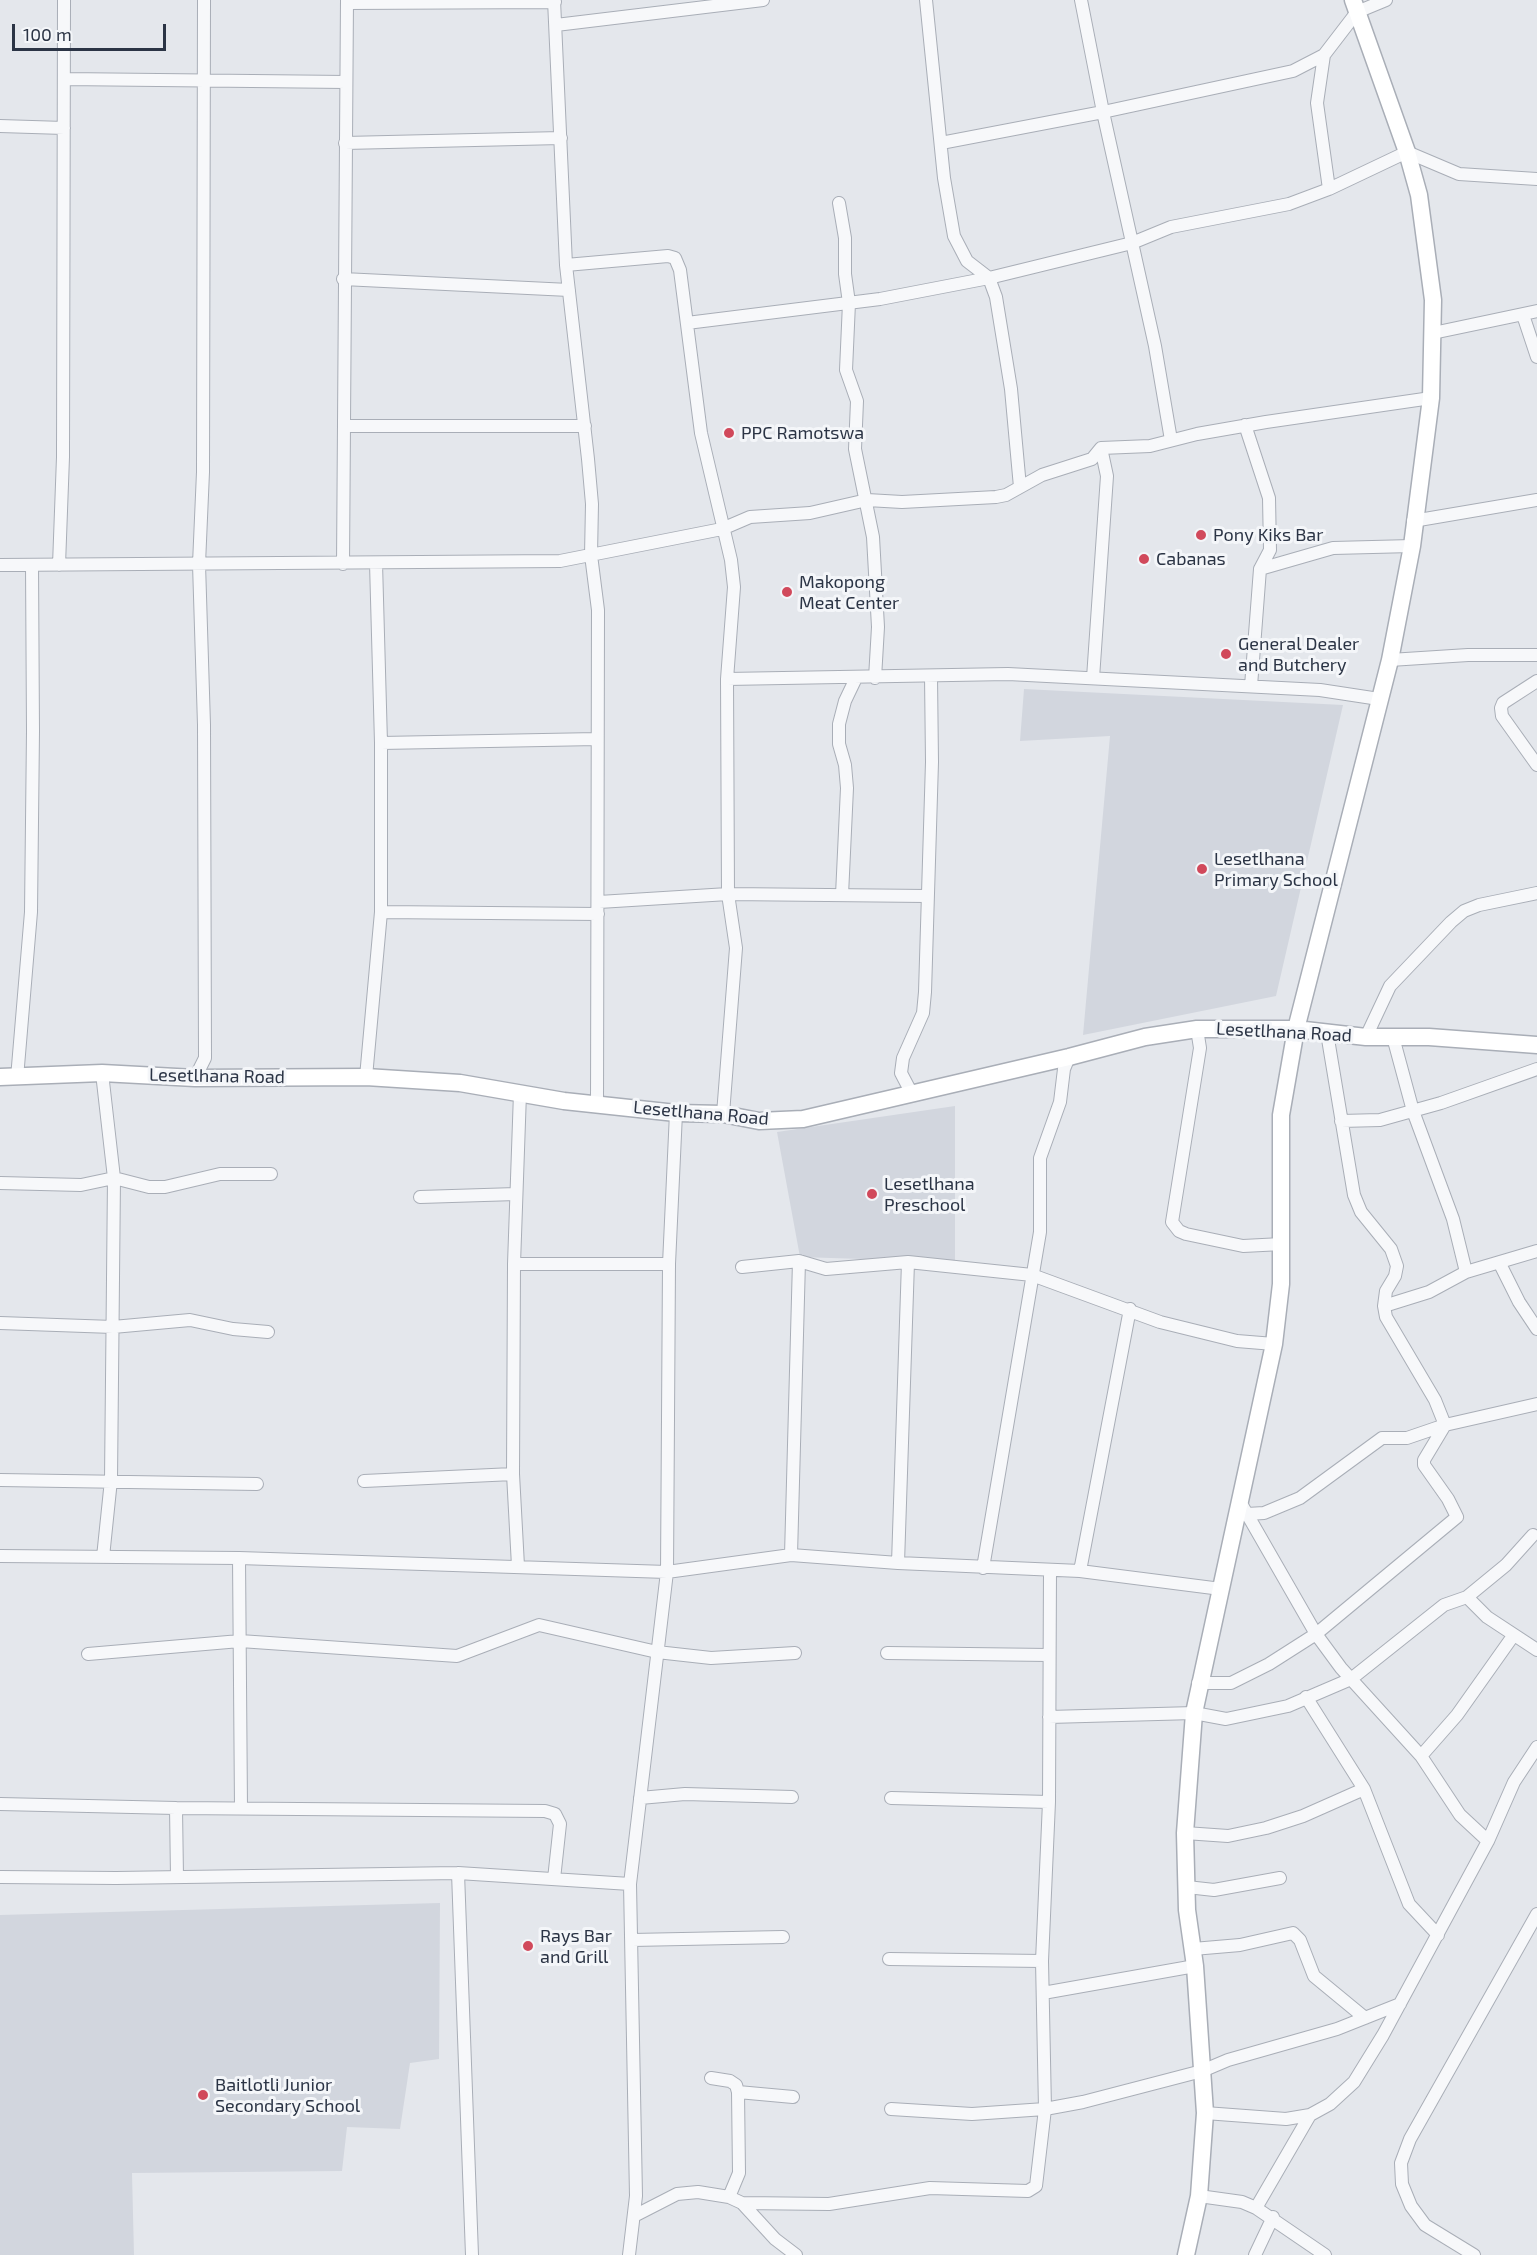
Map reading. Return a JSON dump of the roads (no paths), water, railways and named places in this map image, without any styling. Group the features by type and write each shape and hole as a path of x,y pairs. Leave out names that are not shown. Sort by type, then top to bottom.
{"street":[{"path":"59,565 63,458 64,0"},
{"path":"195,1078 205,1058 204,725 199,564 204,472 204,0"},
{"path":"556,25 695,4 760,0"},
{"path":"926,0 941,143 956,243 967,261 989,278 1000,315 1020,487"},
{"path":"1082,0 1103,112 1155,346 1171,440"},
{"path":"1329,189 1317,103 1324,55 1355,6 1386,0"},
{"path":"343,564 346,426 343,279 347,2 554,1 566,265 585,426 592,504 591,555 598,610 597,1103"},
{"path":"1186,2255 1199,2196 1205,2114 1187,1887 1185,1833 1194,1713 1198,1683 1243,1507 1274,1344 1281,1284 1281,1115 1296,1029 1390,660 1412,546 1413,521 1431,398 1433,333 1430,267 1419,195 1407,152 1355,6"},
{"path":"941,143 1103,112 1293,71 1324,55"},
{"path":"64,79 346,82"},
{"path":"0,126 64,128"},
{"path":"345,142 561,138"},
{"path":"687,323 849,303 989,278 1132,243 1171,227 1289,204 1329,189 1407,152 1459,174 1537,179"},
{"path":"839,203 845,238 845,274 849,303 846,367 857,401 855,450 867,500 877,585 875,678"},
{"path":"566,265 668,256 675,258 680,270 701,434 731,560 734,587 727,679 728,894 736,948 723,1114"},
{"path":"343,279 568,290"},
{"path":"1433,333 1537,311"},
{"path":"1522,315 1537,357"},
{"path":"0,565 546,562 722,529 750,517 810,513 867,500 902,502 996,497 1006,495 1042,475 1092,459 1101,448 1150,446 1245,425 1431,398"},
{"path":"1245,425 1269,498 1270,550 1260,569 1251,686"},
{"path":"346,426 585,426"},
{"path":"1093,678 1107,476 1101,448"},
{"path":"1413,521 1537,501"},
{"path":"1260,569 1333,548 1412,546"},
{"path":"366,1077 381,912 381,743 376,563"},
{"path":"8,1078 31,912 32,565"},
{"path":"1390,660 1468,655 1537,655"},
{"path":"727,679 1008,674 1320,690 1379,699"},
{"path":"912,1094 901,1073 903,1058 923,1013 928,954 926,896 932,762 931,676"},
{"path":"842,895 848,788 839,744 839,724 845,700 856,678"},
{"path":"1537,681 1503,703 1501,708 1502,716 1537,765"},
{"path":"381,743 597,739"},
{"path":"1366,1037 1390,986 1450,922 1464,911 1479,905 1537,892"},
{"path":"381,912 599,908 728,894 926,896"},
{"path":"1197,1029 1200,1048 1172,1222 1179,1231 1186,1234 1243,1246 1282,1244"},
{"name":"Lesetlhana Road","path":"8,1078 102,1073 195,1078 366,1077 460,1083 675,1113 723,1114 759,1120 803,1119 1145,1037 1197,1029 1296,1029 1366,1037 1537,1045"},
{"path":"1327,1033 1354,1195 1361,1212 1391,1249 1397,1266 1395,1276 1386,1291 1384,1306 1386,1317 1436,1400 1445,1425"},
{"path":"1393,1037 1413,1110 1453,1219 1466,1272"},
{"path":"983,1568 1019,1366 1041,1220 1040,1158 1060,1102 1064,1069 1069,1057"},
{"path":"1341,1121 1380,1120 1537,1069"},
{"path":"102,1073 114,1178 111,1480 103,1557"},
{"path":"518,1566 513,1474 514,1264 520,1093"},
{"path":"629,2255 636,2215 630,1884 667,1572 669,1264 675,1113"},
{"path":"0,1183 81,1185 114,1178 149,1187 165,1187 220,1174 271,1174"},
{"path":"420,1197 516,1194"},
{"path":"1384,1306 1429,1292 1466,1272 1500,1264 1537,1251"},
{"path":"742,1267 799,1261 826,1269 908,1263 1032,1275 1088,1298 1130,1309 1160,1322 1237,1341 1274,1344"},
{"path":"791,1555 799,1261"},
{"path":"898,1563 908,1263"},
{"path":"514,1264 669,1264"},
{"path":"1500,1264 1519,1302 1537,1329"},
{"path":"1080,1572 1130,1309"},
{"path":"0,1323 113,1327 190,1320 233,1329 268,1332"},
{"path":"1243,1507 1264,1513 1300,1498 1382,1438 1407,1438 1445,1425 1537,1404"},
{"path":"1198,1683 1231,1683 1269,1664 1316,1634 1457,1517 1448,1499 1424,1465 1424,1460 1445,1425"},
{"path":"364,1481 513,1474"},
{"path":"0,1480 257,1484"},
{"path":"1243,1507 1316,1634 1351,1679 1421,1756 1445,1796 1488,1841"},
{"path":"1049,1717 1194,1713 1226,1719 1268,1712 1351,1679 1444,1605 1467,1597 1506,1565 1533,1535"},
{"path":"0,1556 239,1558 667,1572 791,1555 1080,1572 1221,1589"},
{"path":"239,1558 241,1808"},
{"path":"742,2203 829,2204 930,2188 1032,2189 1039,2175 1045,2109 1042,1961 1049,1802 1050,1570"},
{"path":"1467,1597 1487,1617 1537,1650"},
{"path":"88,1654 240,1641 457,1656 539,1624 657,1652 720,1659 795,1653"},
{"path":"1421,1756 1457,1715 1513,1636"},
{"path":"887,1653 1049,1655"},
{"path":"1306,1696 1364,1789 1409,1904 1437,1935"},
{"path":"1205,2114 1286,2119 1310,2115 1330,2104 1354,2082 1400,2004 1464,1881 1488,1841 1514,1782 1537,1747"},
{"path":"1185,1833 1228,1836 1266,1828 1303,1816 1364,1789"},
{"path":"640,1798 685,1794 792,1797"},
{"path":"891,1798 1049,1802"},
{"path":"0,1804 552,1812 560,1824 554,1879"},
{"path":"176,1808 177,1876"},
{"path":"0,1877 459,1873 630,1884"},
{"path":"459,1873 472,2255"},
{"path":"1187,1887 1214,1890 1280,1878"},
{"path":"1474,2255 1425,2224 1411,2206 1402,2184 1401,2163 1410,2139 1537,1914"},
{"path":"1042,1993 1293,1933 1300,1940 1314,1976 1365,2018"},
{"path":"632,1940 783,1938"},
{"path":"889,1959 1042,1961"},
{"path":"891,2109 972,2114 1045,2109 1083,2102 1202,2072 1228,2060 1337,2029 1400,2004"},
{"path":"711,2078 730,2081 736,2085 738,2092 739,2173 729,2197"},
{"path":"738,2092 793,2097"},
{"path":"1256,2208 1310,2115"},
{"path":"636,2215 677,2194 698,2192 729,2197 742,2203 775,2239 796,2255"},
{"path":"1199,2196 1242,2202 1256,2208 1273,2217 1325,2255"},
{"path":"1255,2255 1273,2217"}],"place":[{"name":"PPC Ramotswa","path":"729,433"},
{"name":"Pony Kiks Bar","path":"1201,535"},
{"name":"Cabanas","path":"1144,559"},
{"name":"Makopong Meat Center","path":"787,592"},
{"name":"General Dealer and Butchery","path":"1226,654"},
{"name":"Lesetlhana Primary School","path":"1202,869"},
{"name":"Lesetlhana Preschool","path":"872,1194"},
{"name":"Rays Bar and Grill","path":"528,1946"},
{"name":"Baitlotli Junior Secondary School","path":"203,2095"}]}
